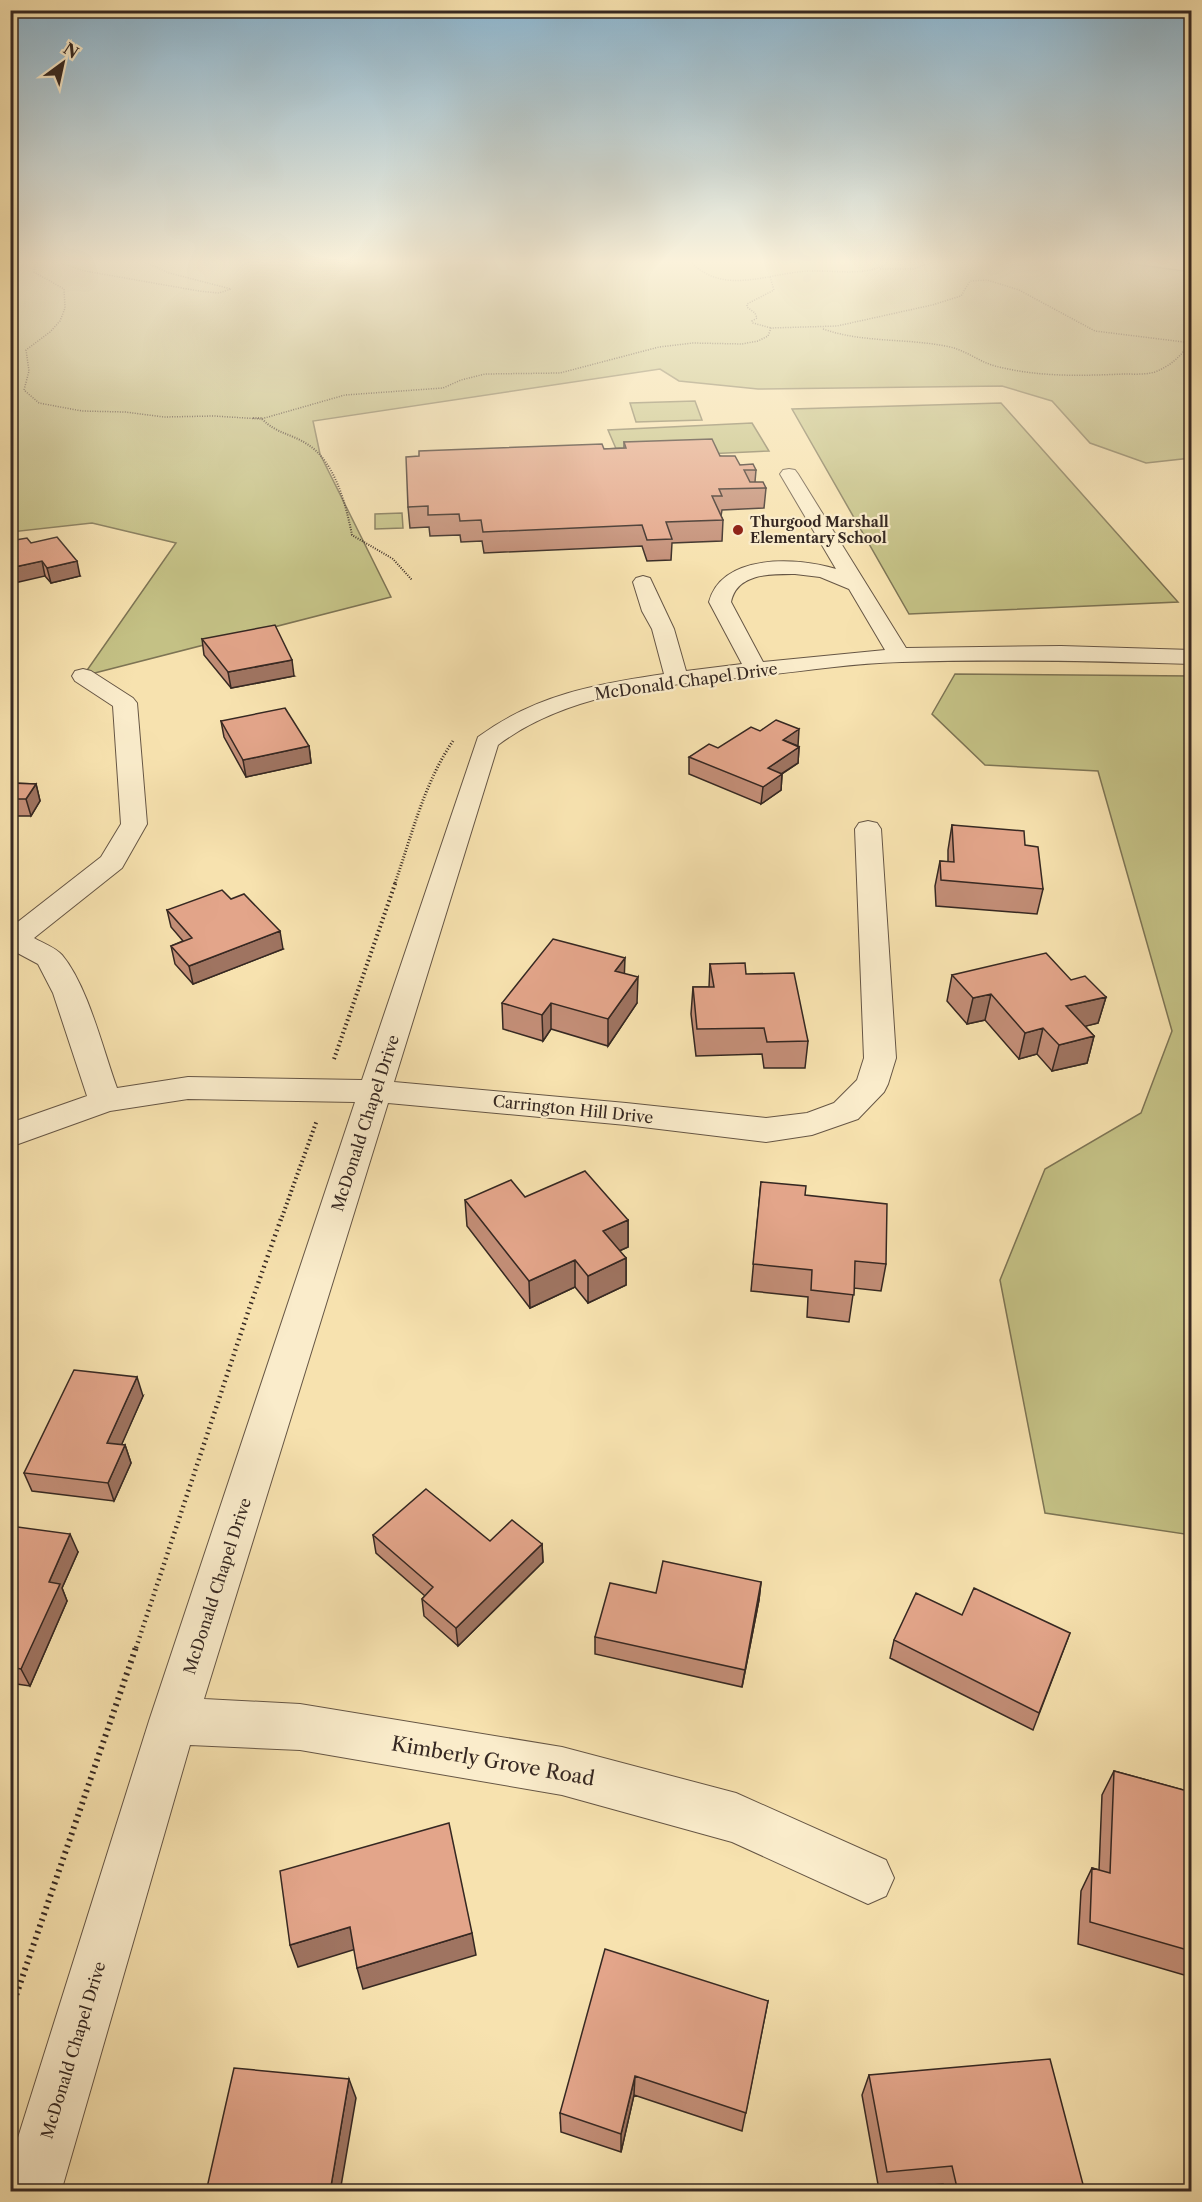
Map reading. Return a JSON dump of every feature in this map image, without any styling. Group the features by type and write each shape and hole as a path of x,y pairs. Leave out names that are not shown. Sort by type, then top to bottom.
{"street":[{"path":"789,474 899,655"},
{"path":"756,669 720,602 720,592 725,583 738,576 759,570 785,568 821,571 856,585"},
{"path":"643,582 653,611 663,629 677,679"},
{"name":"McDonald Chapel Drive","path":"31,2192 173,1721 487,742 507,727 551,705 605,690 756,669 899,655 1061,653 1191,657"},
{"path":"83,676 124,704 134,824 112,862 14,938 50,959 68,993 105,1101"},
{"name":"Carrington Hill Drive","path":"10,1136 105,1101 188,1088 376,1091 626,1114 766,1130 812,1124 846,1111 872,1084 880,1059 868,829"},
{"name":"Kimberly Grove Road","path":"173,1721 300,1727 562,1771 736,1818 868,1878"}],"path":[{"path":"30,365 29,379 24,390 39,404 82,411 125,412 164,417 261,418 345,395 443,388 461,380 485,374 560,373 592,365"},
{"path":"989,365 998,368 1057,374 1110,375 1152,373 1166,365"},
{"path":"261,418 272,430 282,436 308,444 320,454 348,514 352,535 393,559 412,580"},
{"path":"10,2013 176,1532 249,1309 321,1108"}],"shaded area":[{"path":"10,365 1191,365 1191,458 1146,463 1090,443 1052,401 1002,386 758,389 679,381 660,369 313,421 320,454 391,597 83,676 176,543 92,523 11,532"},
{"path":"695,401 702,420 636,422 630,403"},
{"path":"1001,403 1178,602 909,614 792,409"},
{"path":"752,423 769,451 620,458 608,430"},
{"path":"402,513 403,528 375,529 375,514"},
{"path":"955,674 1191,676 1191,1535 1045,1513 1000,1280 1045,1169 1141,1113 1172,1031 1098,771 985,765 932,714"}],"building":[{"path":"712,439 720,456 735,456 740,465 753,464 756,470 744,470 750,482 763,482 766,488 719,489 722,496 712,496 723,520 666,522 672,539 647,540 642,525 483,532 481,520 460,521 459,514 428,515 428,506 408,507 406,457 419,456 419,451 602,444 604,449 626,448 624,442"},
{"path":"57,537 77,561 47,568 42,561 10,568 10,541 27,538 31,543"},
{"path":"275,625 292,660 228,672 202,639"},
{"path":"285,708 309,746 243,760 221,721"},
{"path":"776,720 799,729 783,740 799,747 768,768 782,774 763,787 689,757 709,744 718,748 751,727 760,731"},
{"path":"10,783 36,784 26,799 10,799"},
{"path":"952,825 1024,831 1025,845 1038,847 1043,889 941,880 940,861 954,862"},
{"path":"222,890 231,899 244,894 280,931 189,966 171,946 192,938 167,910"},
{"path":"553,939 625,958 615,971 638,977 608,1019 551,1003 542,1015 502,1003"},
{"path":"1046,953 1071,980 1085,976 1106,997 1066,1006 1094,1036 1059,1045 1043,1028 1025,1033 991,994 973,998 952,975"},
{"path":"745,963 746,974 794,973 808,1041 767,1042 764,1028 697,1029 693,987 714,987 710,964"},
{"path":"585,1171 628,1220 603,1231 626,1258 588,1276 575,1260 529,1281 465,1200 511,1180 525,1197"},
{"path":"761,1182 806,1186 805,1195 887,1204 886,1264 855,1261 854,1295 811,1290 812,1270 753,1264"},
{"path":"74,1370 137,1377 107,1443 125,1445 108,1483 24,1473"},
{"path":"426,1489 490,1541 512,1520 542,1544 456,1628 422,1599 433,1587 373,1535"},
{"path":"10,1526 70,1534 49,1582 60,1584 21,1669 10,1667"},
{"path":"663,1561 761,1582 745,1670 595,1637 610,1583 656,1593"},
{"path":"974,1588 1070,1633 1039,1713 894,1640 916,1593 962,1615"},
{"path":"1114,1771 1191,1792 1191,1951 1090,1922 1092,1868 1110,1873"},
{"path":"449,1823 472,1933 357,1968 350,1927 290,1945 280,1871"},
{"path":"605,1949 768,2001 746,2113 635,2076 621,2134 560,2113"},
{"path":"1050,2059 1085,2192 958,2192 952,2166 887,2172 869,2075"},
{"path":"234,2068 349,2079 330,2192 206,2192"}],"place":[{"name":"Thurgood Marshall Elementary School","path":"738,530"}]}
